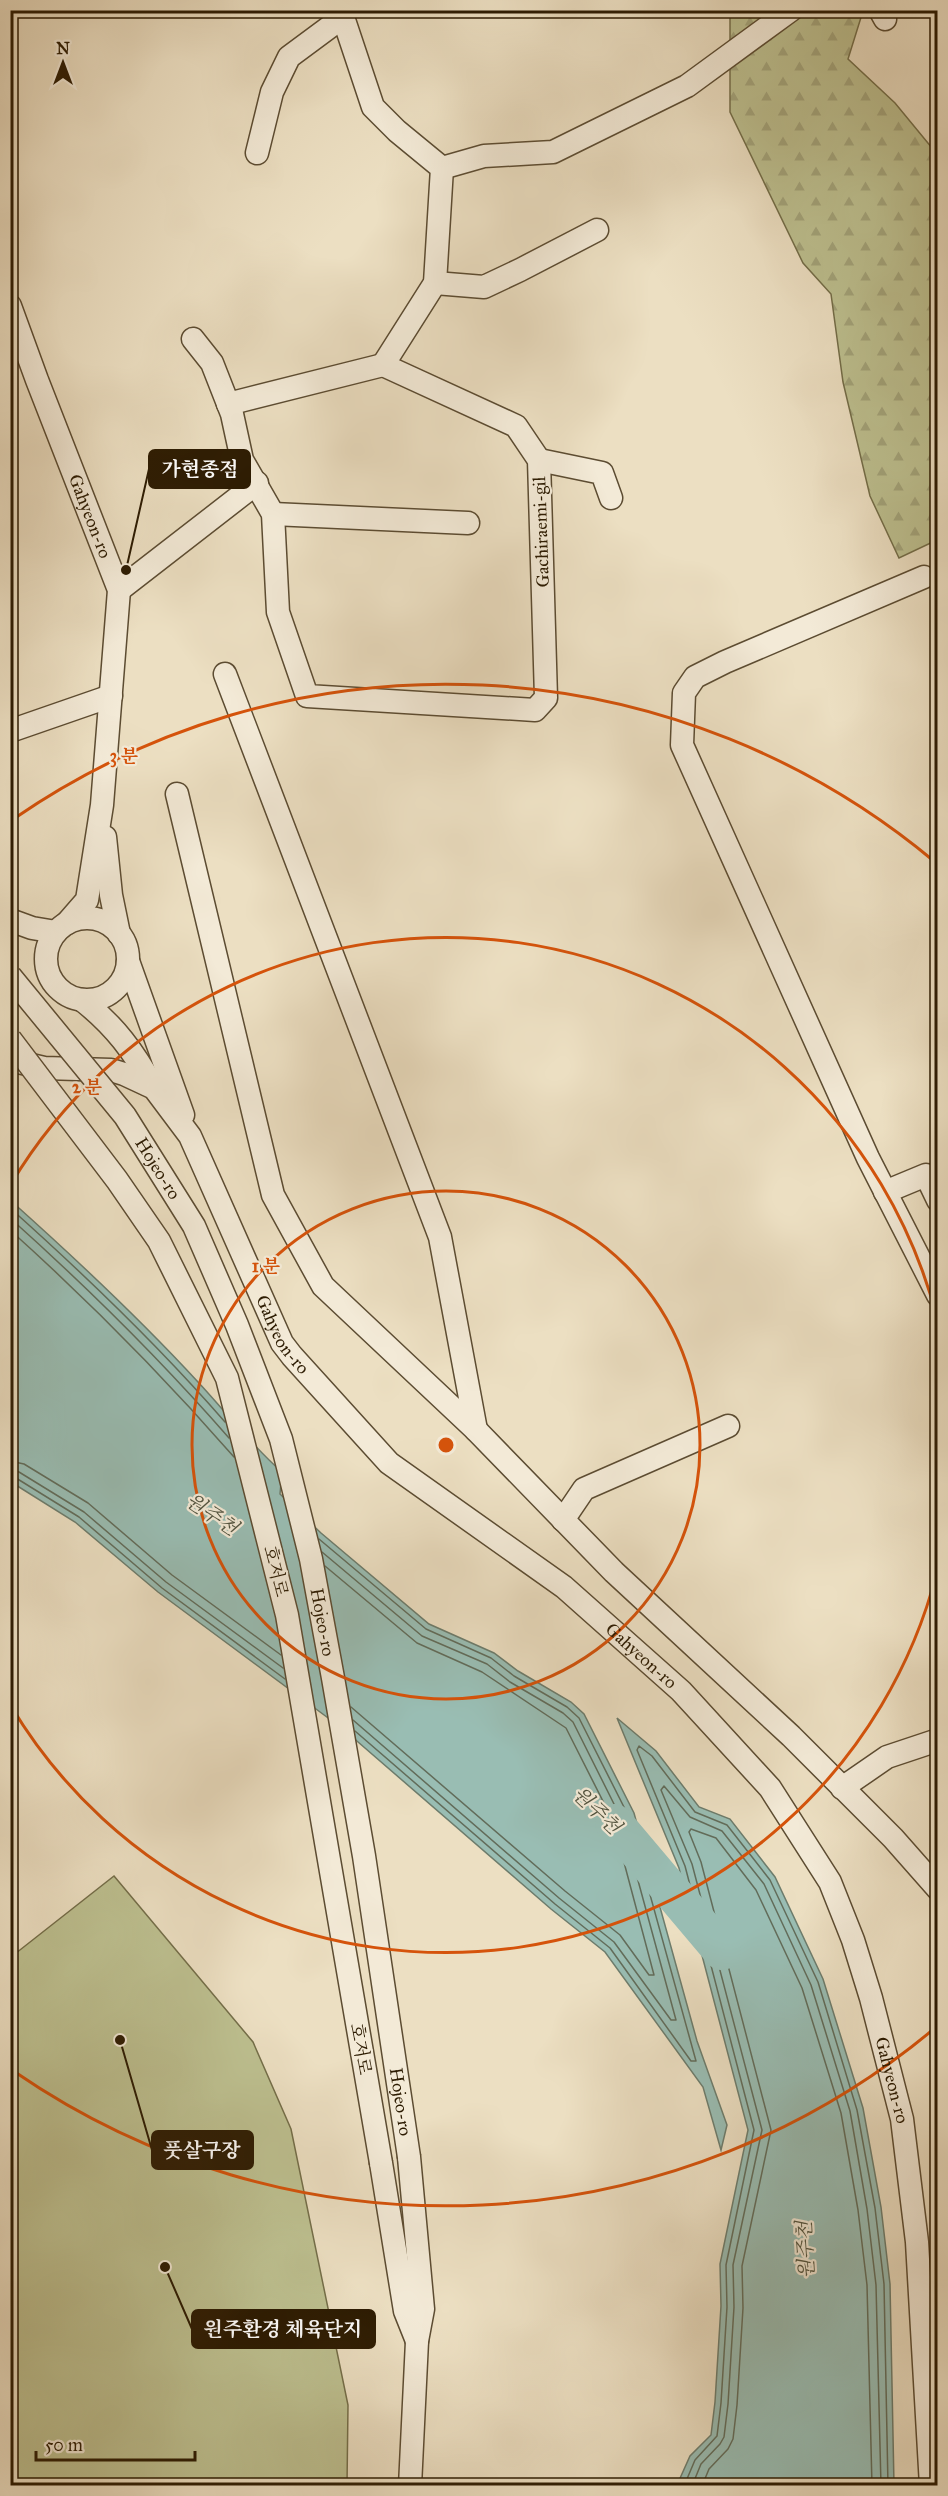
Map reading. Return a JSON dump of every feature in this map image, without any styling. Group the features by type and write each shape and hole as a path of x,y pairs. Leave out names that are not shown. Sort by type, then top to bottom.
{"street":[{"path":"442,168 484,156 553,152 687,86 791,10"},
{"path":"257,153 272,92 289,57 340,14 373,107 397,131 442,168"},
{"path":"228,404 383,365 435,283 442,168"},
{"path":"435,283 484,286 597,230"},
{"name":"Gahyeon-ro","path":"10,306 119,590 102,806"},
{"name":"Gachiraemi-gil","path":"193,339 212,363 228,404 242,460 273,514 278,612 307,696 535,710 546,698 539,460 516,426 383,365"},
{"path":"539,460 602,473 611,498"},
{"path":"119,590 257,483"},
{"path":"273,514 468,523"},
{"path":"924,577 695,677 684,693 682,745 885,1192 938,1295"},
{"path":"225,674 440,1237 476,1430"},
{"path":"10,731 111,696"},
{"path":"177,794 273,1195 323,1286 476,1430 614,1572 790,1736 893,1838 938,1889"},
{"path":"102,806 87,900 49,943 46,968 51,980 59,990 70,997 95,1000 107,995 118,986 125,974 128,961"},
{"path":"102,806 111,895 119,934"},
{"path":"10,920 32,927 62,928 81,919 95,920 108,924 119,934 126,946 128,961 190,1136"},
{"name":"Hojeo-ro","path":"10,976 125,1116 194,1226 237,1325 281,1439 311,1559 333,1678 364,1856 409,2157 423,2309 417,2341 410,2486"},
{"path":"82,1000 105,1018 134,1052 154,1088"},
{"name":"호저로","path":"10,1039 117,1180 159,1241 227,1378 287,1615 381,2163"},
{"name":"Gahyeon-ro","path":"10,1060 44,1068 111,1070 154,1088 190,1136 282,1343 292,1356 389,1463 564,1587 681,1691 770,1788 830,1882 853,1940 871,1998 902,2119 917,2242 931,2486"},
{"path":"885,1192 926,1175 938,1200"},
{"path":"563,1520 584,1489 728,1426"},
{"path":"842,1788 887,1757 938,1740"},
{"name":"Hojeo-ro","path":"381,2163 405,2311 417,2341"}],"green space":[{"path":"730,11 863,11 848,59 895,103 937,154 937,540 899,558 870,496 843,382 831,294 803,263 730,112"},
{"path":"114,1876 253,2042 291,2129 348,2405 347,2485 11,2485 11,1957"}],"water":[{"path":"10,1200 106,1289 198,1382 249,1440 282,1472 280,1494 321,1533 429,1624 494,1653 518,1671 571,1702 584,1714 634,1813 697,2041 727,2125 721,2150 703,2087 605,1952 551,1909 343,1729 158,1592 75,1522 11,1482"},
{"path":"617,1718 656,1751 699,1807 730,1819 775,1877 823,1979 863,2108 881,2207 890,2284 894,2485 677,2485 690,2456 711,2435 721,2306 720,2264 748,2130 679,1868"}],"waterway":[{"name":"원주천","path":"614,1823 722,1951"}],"place":[{"name":"가현종점","path":"126,570"},
{"name":"풋살구장","path":"120,2040"},
{"name":"원주환경 체육단지","path":"165,2267"}]}
